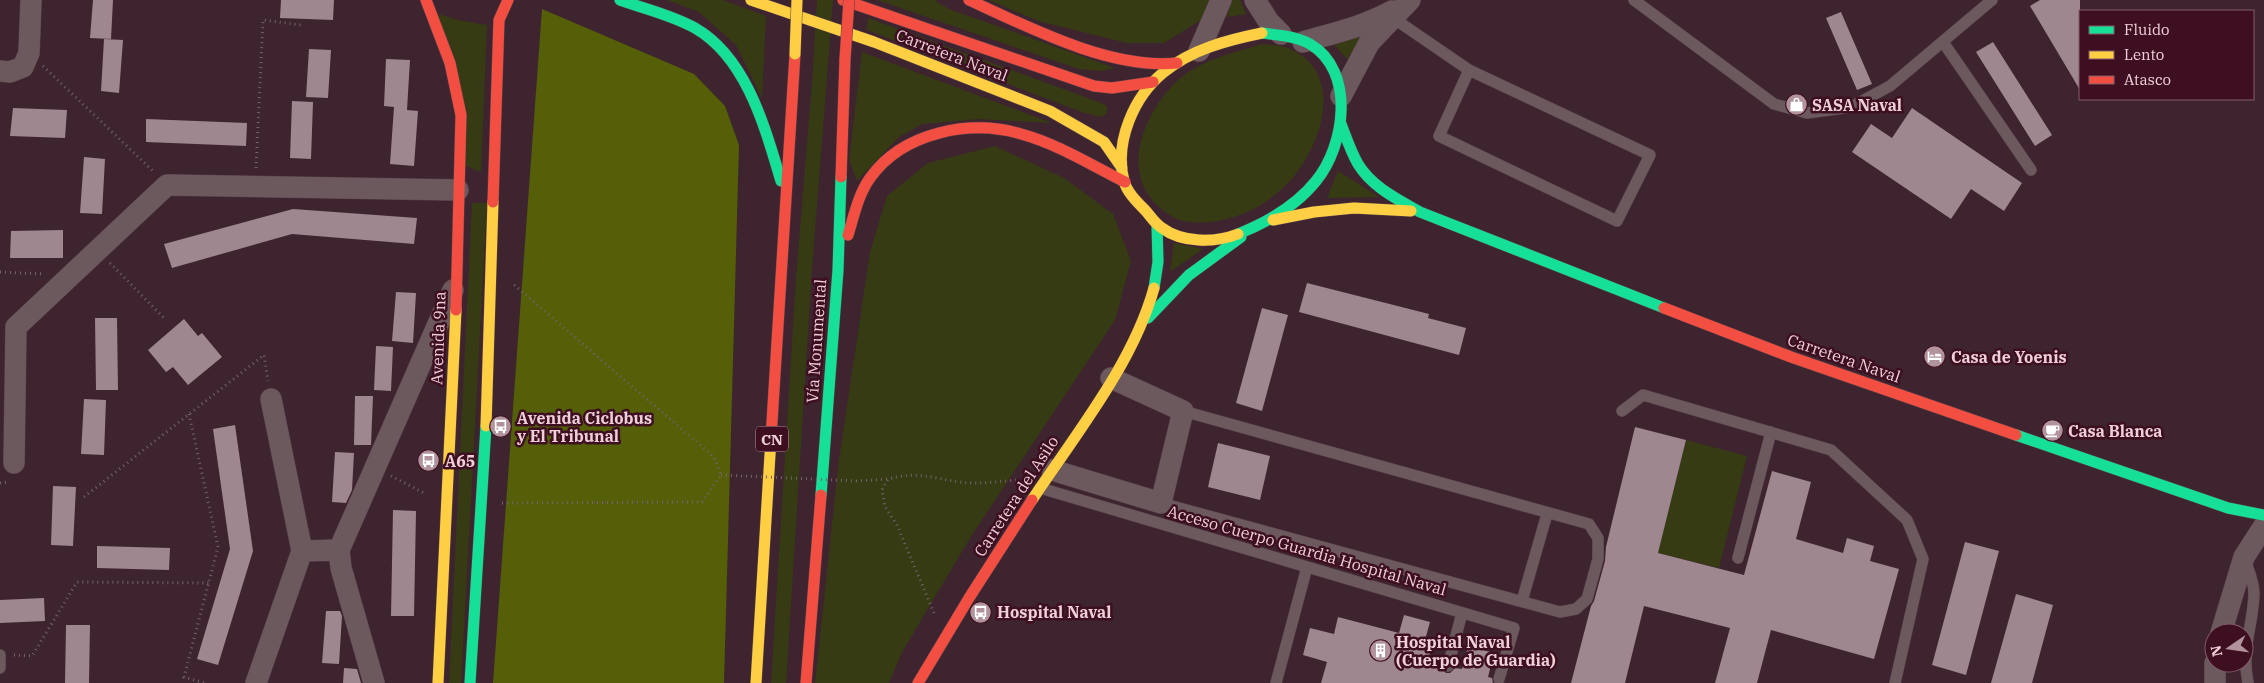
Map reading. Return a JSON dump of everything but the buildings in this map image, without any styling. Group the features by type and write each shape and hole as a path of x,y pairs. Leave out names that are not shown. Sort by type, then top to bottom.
{"main road":[{"name":"Avenida 9na","path":"426,0 450,63 461,115 462,190 438,683"},
{"path":"470,683 482,503 490,265 489,192 499,20 508,0"},
{"path":"620,0 696,29 722,50 752,100 763,124 785,194"},
{"name":"Carretera Naval","path":"752,0 874,42 1050,111 1104,142 1122,168"},
{"name":"CN","path":"756,683 797,0"},
{"name":"Carretera Naval","path":"843,0 1094,86 1112,88 1153,82"},
{"name":"Vía Monumental","path":"806,683 838,270 848,0"},
{"path":"970,0 1041,33 1122,60 1157,65 1177,63"},
{"path":"1262,33 1282,34 1303,42 1324,54 1332,66 1341,96 1340,124 1337,140 1328,163 1317,179 1289,205 1265,222 1228,238 1202,240 1178,236 1157,224 1125,182 1122,168 1122,147 1131,118 1153,82 1177,63 1199,51 1243,36 1262,33"},
{"name":"Carretera Naval","path":"1340,124 1358,164 1371,180 1387,194 1420,212 1525,255 1791,356 2228,508 2264,515"},
{"path":"838,270 857,206 874,173 894,155 914,142 942,130 980,127 1020,133 1055,146 1125,182"},
{"name":"Carretera Naval","path":"1265,222 1314,212 1354,208 1420,212"},
{"name":"Carretera del Asilo","path":"918,683 946,632 1111,378 1140,327 1152,298 1158,272 1160,250 1157,224"},
{"name":"Carretera del Asilo","path":"1140,327 1189,275 1250,230"}],"street":[{"path":"0,71 10,72 23,67 29,52 31,0"},
{"path":"1199,51 1221,0"},
{"path":"1255,0 1269,22 1282,34"},
{"path":"1341,96 1369,42 1410,0"},
{"path":"1303,42 1367,24 1410,0"},
{"path":"14,463 16,327 167,185 462,190"},
{"path":"374,683 341,568 339,550 457,281"},
{"path":"1049,474 1161,503 1183,411 1111,378"},
{"path":"256,683 302,551 271,399"},
{"path":"2224,623 2244,557 2264,526"},
{"path":"302,551 339,550"}],"lane":[{"path":"1634,0 1774,104 1807,112 1851,108 1890,86 1992,0"},
{"path":"1393,18 1469,70 1650,155 1617,221 1439,136 1469,70"},
{"path":"1944,42 2032,170"},
{"path":"1622,411 1643,395 1831,450 1907,520 1923,559 1895,683"},
{"path":"1161,503 1560,612 1576,609 1587,599 1598,559 1598,538 1589,524 1547,514 1183,411"},
{"path":"1738,558 1771,432"},
{"name":"Acceso Cuerpo Guardia Hospital Naval","path":"1040,488 1514,628 1499,680"},
{"path":"1522,602 1547,514"},
{"path":"2244,557 2253,581 2254,594 2245,650 2248,683"},
{"path":"1276,683 1307,567"},
{"path":"1448,666 1462,613"},
{"path":"0,655 0,668"}],"path":[{"path":"256,186 263,20 301,25"},
{"path":"29,52 167,185"},
{"path":"98,250 164,318"},
{"path":"490,265 714,456 721,475"},
{"path":"0,272 72,275"},
{"path":"84,497 264,355 271,399"},
{"path":"189,414 218,547 184,677 205,683"},
{"path":"375,468 447,504"},
{"path":"721,475 856,481 929,475 962,483 1049,474"},
{"path":"482,503 702,502 721,475"},
{"path":"888,479 882,490 885,507 897,525 930,607 946,632"},
{"path":"0,655 32,656 77,582 209,583"}],"green space":[{"path":"667,0 723,0 766,16 762,98 736,45 699,12"},
{"path":"817,0 833,0 812,269 786,683 771,683 796,278"},
{"path":"877,0 934,0 949,9 1115,68 1101,71 1079,69"},
{"path":"989,0 1209,0 1201,20 1164,43 1127,43 1038,21"},
{"path":"1232,0 1240,0 1246,14 1227,17"},
{"path":"542,9 694,74 725,106 739,145 724,683 493,683"},
{"path":"438,14 487,25 481,172 466,166"},
{"path":"868,18 1099,102 1107,106 1107,113 1102,117 1084,113 867,30"},
{"path":"1365,33 1347,59 1332,42"},
{"path":"1262,44 1288,48 1305,58 1316,72 1322,87 1323,104 1321,122 1308,156 1284,187 1259,206 1241,215 1220,221 1200,223 1181,220 1172,216 1157,205 1146,191 1140,175 1141,142 1155,109 1165,94 1185,74 1217,58"},
{"path":"862,52 1052,123 979,119 922,124 899,137 857,181 849,160"},
{"path":"995,146 1064,178 1113,214 1131,261 1115,320 970,538 902,652 889,683 815,683 839,460 870,252 887,196 928,163"},
{"path":"1338,171 1379,197 1327,198"},
{"path":"472,203 487,203 461,683 449,683"},
{"path":"1174,243 1203,249 1170,272"},
{"path":"1686,440 1747,456 1719,568 1658,553"}],"traffic: fast":[{"path":"620,0 686,23 713,41 728,57 752,96 781,181"},
{"path":"1238,234 1281,212 1308,190 1326,166 1334,149 1339,129 1341,110 1340,90 1334,72 1325,56 1304,41 1286,36 1262,33"},
{"path":"1341,124 1353,155 1370,179 1386,192 1420,212 1664,308"},
{"path":"821,495 838,270 841,177"},
{"path":"1154,288 1158,262 1157,225"},
{"path":"1148,318 1189,275 1241,237"},
{"path":"470,683 486,426"},
{"path":"2016,435 2228,508 2264,515"}],"traffic: slow":[{"path":"751,0 874,42 1050,111 1104,142 1122,168"},
{"path":"795,54 797,0"},
{"path":"1238,234 1219,239 1189,239 1179,237 1159,226 1127,189 1122,166 1122,151 1124,136 1136,107 1153,82 1164,72 1198,51 1223,42 1262,33"},
{"path":"486,426 493,202"},
{"path":"1273,220 1314,212 1354,208 1411,211"},
{"path":"1032,500 1118,371 1132,344 1154,288"},
{"path":"438,683 456,310"},
{"path":"756,683 771,438"}],"traffic: jam":[{"path":"426,0 450,63 461,115 456,310"},
{"path":"493,202 499,20 508,0"},
{"path":"843,0 1094,86 1112,88 1153,82"},
{"path":"845,59 849,0"},
{"path":"969,0 1043,34 1098,53 1125,60 1177,63"},
{"path":"771,438 795,54"},
{"path":"841,177 845,59"},
{"path":"848,235 862,191 884,162 900,150 919,140 939,133 981,128 1021,134 1061,149 1125,182"},
{"path":"1664,308 1791,357 2016,435"},
{"path":"806,683 821,495"},
{"path":"918,683 969,598 1032,500"}],"place":[{"name":"SASA Naval","path":"1796,105"},
{"name":"Casa de Yoenis","path":"1935,357"},
{"name":"Avenida Ciclobus y El Tribunal","path":"501,427"},
{"name":"Casa Blanca","path":"2052,431"},
{"name":"A65","path":"429,461"},
{"name":"Hospital Naval","path":"981,612"},
{"name":"Hospital Naval (Cuerpo de Guardia)","path":"1380,651"}]}
